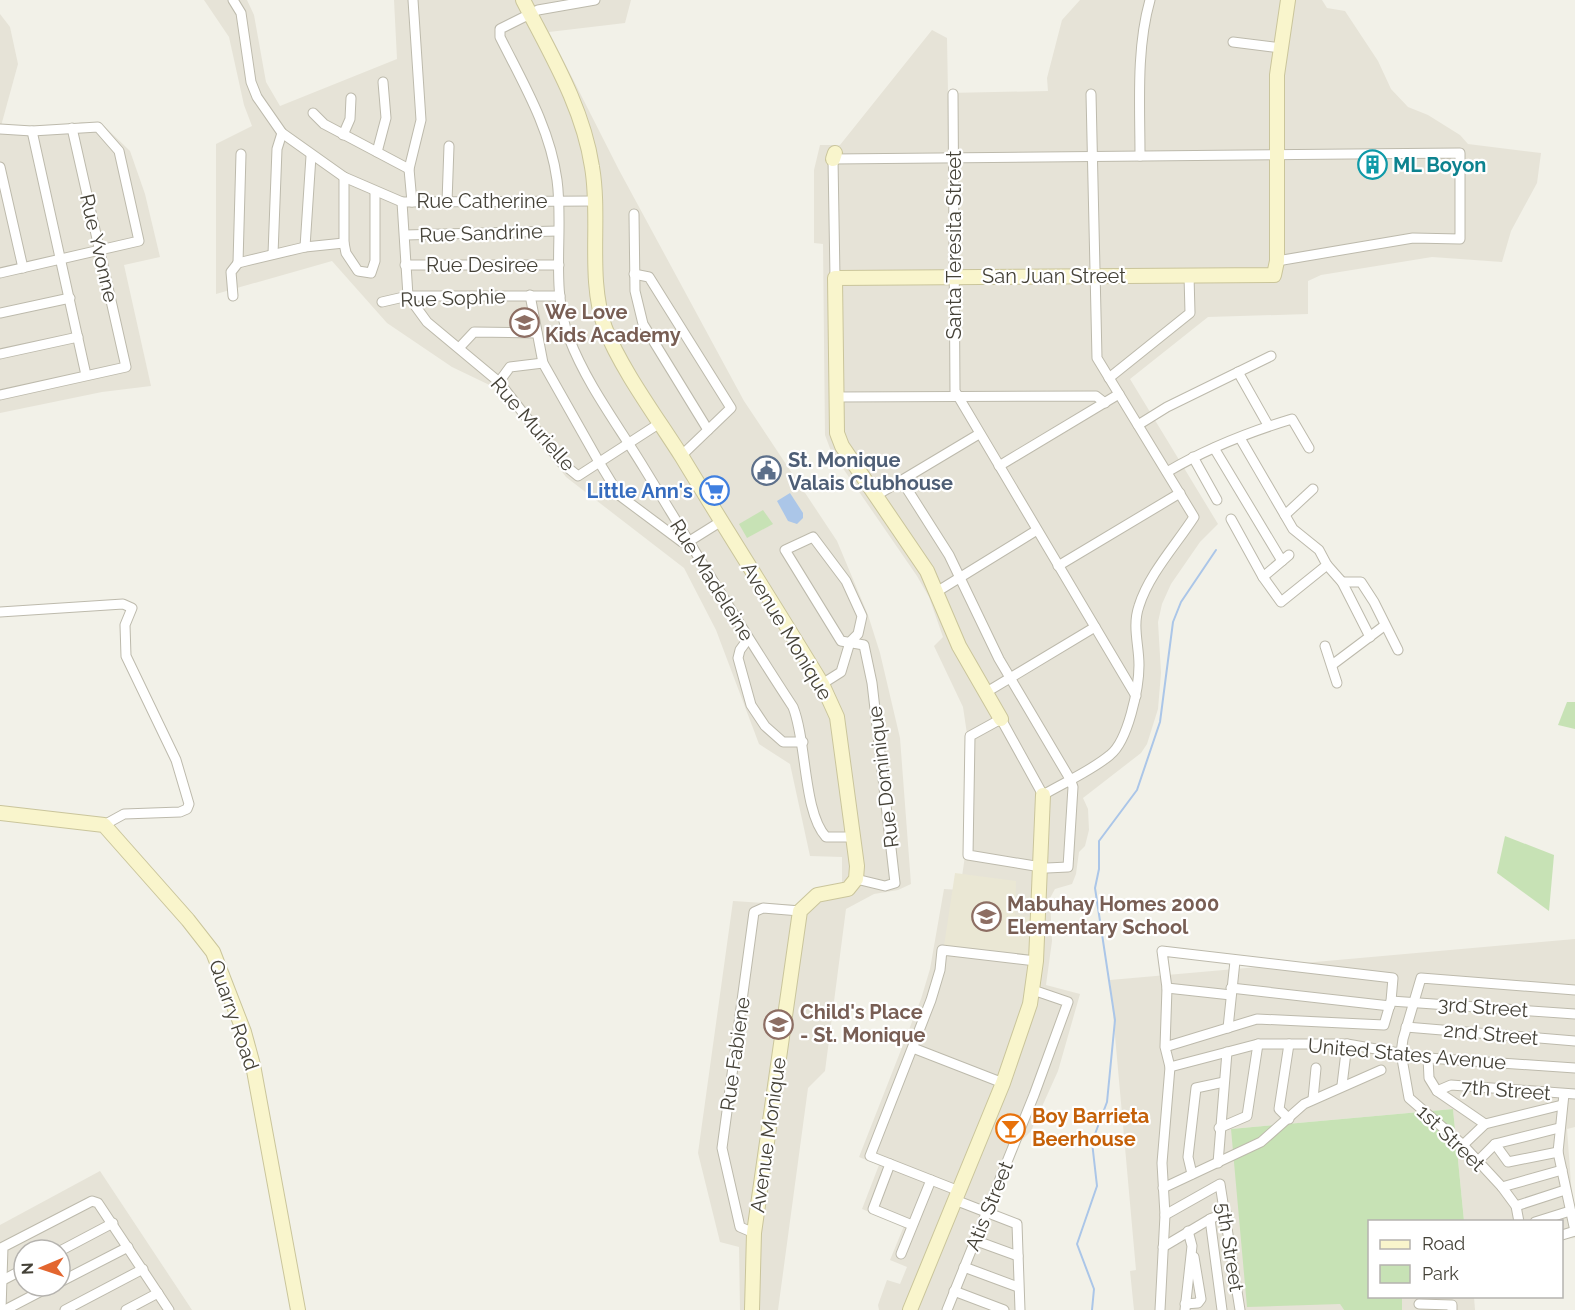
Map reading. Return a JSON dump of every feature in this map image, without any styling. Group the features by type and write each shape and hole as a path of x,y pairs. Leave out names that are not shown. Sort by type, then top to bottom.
{"street":[{"name":"Rue Catherine","path":"233,0 241,13 254,90 282,134 344,177 375,192 407,202 595,201"},
{"path":"408,296 405,235 409,169 421,120 413,0"},
{"name":"Avenue Monique","path":"524,0 578,113 592,167 597,289 601,314 615,348 720,522 822,684 837,717 853,837 856,879"},
{"path":"530,14 569,2 595,0"},
{"path":"1140,156 1142,51 1145,18 1150,0"},
{"path":"910,1310 1020,1039 1033,990 1043,795 959,646 938,591 927,571 842,446 837,433 834,156 953,158 1093,156 1277,155 1460,153 1460,239 1413,238 1276,268 1277,155 1277,89 1288,0"},
{"name":"Rue Madeleine","path":"530,14 500,29 500,37 545,130 554,164 558,201 560,296 568,336 585,374 748,639 793,707 803,742 810,797 821,832 826,837 853,837"},
{"path":"1233,42 1281,48"},
{"path":"377,152 386,118 383,82"},
{"name":"Santa Teresita Street","path":"953,94 957,396"},
{"path":"1043,795 1112,754 1119,743 1136,696 1139,664 1135,643 1139,606 1150,583 1194,517 1097,358 1091,94"},
{"path":"343,135 350,119 351,98"},
{"path":"313,113 324,124 409,169"},
{"path":"0,129 32,131 98,127 119,151 139,241 0,273"},
{"name":"Rue Yvonne","path":"72,128 126,367 86,375"},
{"path":"0,395 86,375 32,131"},
{"path":"273,254 277,149 282,134"},
{"path":"447,202 449,146"},
{"path":"233,296 231,272 238,263 241,154"},
{"path":"305,247 311,156"},
{"path":"0,167 23,268"},
{"path":"344,177 346,253 358,271 371,273 375,261 375,192"},
{"path":"634,214 634,274 643,324 708,430"},
{"name":"Rue Sandrine","path":"405,235 558,231"},
{"path":"238,263 305,247 344,243"},
{"name":"Rue Desiree","path":"405,265 559,265"},
{"name":"San Juan Street","path":"835,278 1189,275 1276,268"},
{"path":"634,274 649,277 731,408 681,456"},
{"path":"1109,378 1190,313 1189,275"},
{"name":"Rue Murielle","path":"408,296 427,322 499,382 562,463 578,476 660,423"},
{"name":"Rue Sophie","path":"382,302 408,296 560,296"},
{"path":"530,296 543,363 619,495 677,540 688,542 720,522"},
{"path":"0,313 70,298"},
{"path":"459,348 474,332 537,333"},
{"path":"0,354 78,337"},
{"path":"1138,425 1167,407 1271,356"},
{"path":"499,382 510,367 543,363"},
{"path":"1238,372 1268,425"},
{"path":"999,466 1119,394"},
{"path":"957,396 1136,696"},
{"path":"836,397 1096,396 1105,403"},
{"path":"1167,472 1193,457 1268,425 1295,421 1309,448"},
{"path":"877,495 979,434"},
{"path":"1240,438 1293,529 1319,550 1327,565 1342,582 1370,637"},
{"path":"1214,448 1285,558 1263,578"},
{"path":"1193,457 1217,500"},
{"path":"902,481 939,537 1011,679 1070,779 1073,787 1068,867 1040,867 968,855 970,736 1001,719"},
{"path":"1285,515 1313,489"},
{"path":"1058,566 1180,493"},
{"path":"1230,519 1263,578 1281,602 1327,565"},
{"path":"938,591 1037,530"},
{"path":"822,684 841,672 850,642 858,634 862,616 846,581 813,537 784,550 841,641 850,642"},
{"path":"1342,582 1361,582 1374,602 1398,650"},
{"path":"0,612 123,604 132,608 125,625 126,656 176,760 189,804 187,809 180,812 124,814 104,825 0,813"},
{"path":"1332,665 1384,626"},
{"path":"985,693 1095,627"},
{"path":"748,639 740,650 738,658 755,711 765,726 783,742 803,742"},
{"name":"Rue Dominique","path":"850,642 864,645 870,674 895,883 885,886 856,879"},
{"path":"1325,646 1337,683"},
{"name":"Quarry Road","path":"104,825 188,920 213,952 223,976 253,1065 298,1310"},
{"path":"800,910 818,895 848,889 856,879"},
{"name":"Rue Fabiene","path":"754,1233 740,1227 722,1148 754,912 763,908 800,910"},
{"name":"Avenue Monique","path":"752,1310 754,1233 800,910"},
{"path":"1020,1310 1017,1224 986,1212 931,1180 870,1156 913,1048 939,974 942,950 1036,961"},
{"path":"1160,1310 1165,1215 1164,1109 1170,1067 1165,1047 1167,988 1162,951 1394,978 1391,1003 1384,1025 1257,1019 1165,1047"},
{"path":"1228,1028 1236,961"},
{"name":"1st Street","path":"1520,1220 1516,1206 1502,1187 1463,1145 1409,1098 1401,1053 1406,1027 1421,978 1575,990"},
{"path":"1167,988 1391,1003"},
{"name":"Atis Street","path":"947,1310 1034,1095 1068,1002 1033,990"},
{"name":"3rd Street","path":"1391,1003 1413,1002 1575,1014"},
{"name":"2nd Street","path":"1406,1027 1575,1041"},
{"path":"1219,1128 1247,1116 1258,1044"},
{"name":"United States Avenue","path":"1170,1067 1258,1044 1347,1044 1428,1058 1575,1068"},
{"path":"1288,1044 1279,1109 1289,1119"},
{"path":"1342,1085 1347,1044"},
{"path":"913,1048 1003,1083"},
{"path":"1218,1163 1219,1128 1227,1052"},
{"path":"1428,1058 1429,1078 1437,1091 1485,1124"},
{"path":"1313,1099 1316,1068"},
{"path":"1163,1188 1261,1142 1313,1099 1381,1070"},
{"path":"1192,1174 1188,1157 1196,1088 1224,1082"},
{"name":"7th Street","path":"1437,1091 1450,1085 1575,1094"},
{"path":"1564,1094 1558,1152 1575,1231"},
{"path":"1463,1145 1485,1124 1562,1105"},
{"path":"1477,1162 1495,1144 1559,1128"},
{"path":"1495,1144 1508,1162 1558,1152"},
{"path":"890,1164 873,1209 912,1225"},
{"path":"1502,1187 1562,1170"},
{"path":"901,1254 931,1180"},
{"name":"5th Street","path":"1165,1215 1220,1184 1240,1310"},
{"path":"1516,1206 1565,1190"},
{"path":"27,1298 3,1310 1,1281 3,1247 87,1202 98,1203 170,1310"},
{"path":"1538,1220 1570,1211"},
{"path":"1163,1247 1188,1231 1226,1212"},
{"path":"1210,1219 1222,1310"},
{"path":"72,1245 113,1223"},
{"path":"1188,1231 1192,1246 1201,1299 1198,1303 1185,1307 1192,1246"},
{"path":"974,1240 1018,1256"},
{"path":"72,1276 128,1247"},
{"path":"964,1267 1018,1287"},
{"path":"65,1310 143,1269"},
{"path":"954,1291 1004,1310"},
{"path":"126,1310 158,1293"},
{"path":"1420,1303 1452,1305 1452,1310"}],"shaded area":[{"path":"204,0 247,0 254,15 266,82 280,106 397,59 394,0 631,0 625,23 549,32 619,170 744,401 837,541 868,615 880,653 900,738 911,884 898,890 874,894 846,909 825,1071 808,1088 778,1310 740,1310 739,1247 720,1242 698,1153 733,901 798,905 815,889 842,884 842,857 810,856 790,764 759,744 716,630 684,568 566,477 502,391 452,367 387,323 332,261 216,294 216,144 252,126 244,105 229,37"},
{"path":"1080,0 1322,0 1327,8 1345,11 1378,61 1391,89 1408,107 1428,115 1460,135 1468,144 1541,153 1537,183 1511,231 1502,262 1432,257 1321,275 1308,281 1308,314 1208,317 1130,379 1218,524 1200,542 1171,584 1162,604 1158,622 1161,673 1158,709 1147,744 1141,753 1083,798 1088,809 1089,830 1085,846 1079,852 1076,874 1072,884 1055,889 1050,898 1052,941 1046,985 1080,994 1058,1071 1031,1131 1018,1144 995,1202 999,1212 1022,1221 1025,1310 879,1310 878,1305 887,1280 900,1284 907,1267 890,1260 904,1226 862,1209 879,1165 859,1157 921,999 930,969 944,889 960,890 965,856 967,734 963,707 934,646 943,637 929,597 831,451 825,435 823,244 814,243 814,170 820,145 840,145 932,30 947,38 948,93 1048,91 1047,78 1062,20"},
{"path":"0,14 10,27 18,64 1,126 55,129 82,122 104,126 130,151 145,194 160,257 124,265 151,386 102,392 0,413"},
{"name":"Mabuhay Homes 2000 Elementary School","path":"955,873 1016,881 1015,915 1033,917 1031,957 944,946"},
{"path":"1575,939 1575,1127 1567,1129 1575,1238 1563,1239 1563,1220 1464,1220 1453,1109 1231,1129 1344,1310 1134,1310 1130,1271 1136,1270 1110,980"},
{"path":"100,1171 192,1310 0,1310 0,1225"},
{"path":"1402,1298 1474,1298 1475,1310 1402,1310"}],"green space":[{"path":"763,510 773,524 747,538 739,524"},
{"path":"1567,702 1575,702 1575,729 1558,725"},
{"path":"1505,836 1554,855 1549,911 1497,873"},
{"path":"1453,1109 1464,1220 1368,1220 1368,1298 1402,1298 1402,1310 1344,1310 1340,1304 1247,1307 1231,1129"}],"water":[{"path":"790,493 803,513 803,518 797,524 788,521 777,501"}],"waterway":[{"path":"1092,1310 1094,1289 1077,1244 1097,1186 1092,1142 1107,1102 1115,1020 1095,888 1099,869 1099,841 1137,790 1160,722 1173,622 1181,602 1216,550"}],"place":[{"name":"ML Boyon","path":"1372,165"},
{"name":"We Love Kids Academy","path":"524,323"},
{"name":"St. Monique Valais Clubhouse","path":"767,471"},
{"name":"Little Ann's","path":"714,491"},
{"name":"Mabuhay Homes 2000 Elementary School","path":"986,916"},
{"name":"Child's Place - St. Monique","path":"779,1024"},
{"name":"Boy Barrieta Beerhouse","path":"1011,1128"}]}
